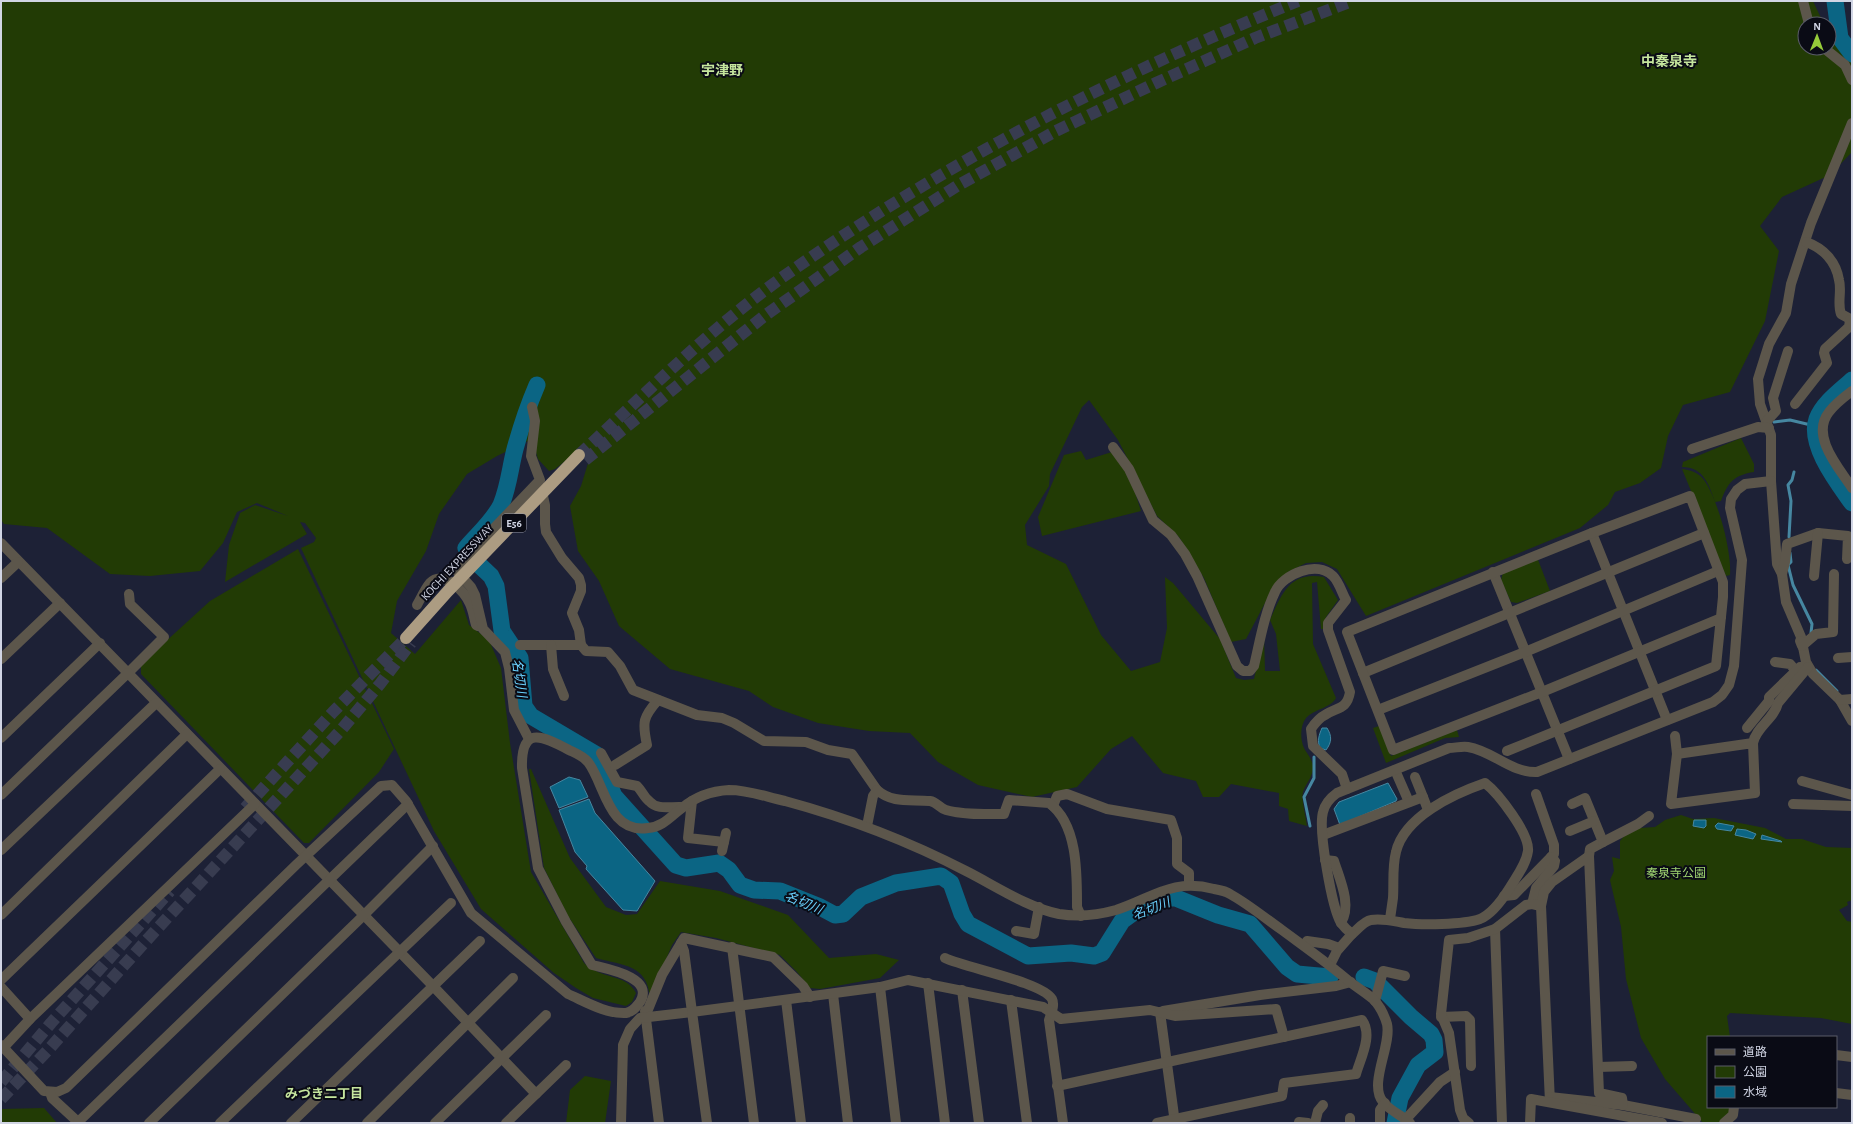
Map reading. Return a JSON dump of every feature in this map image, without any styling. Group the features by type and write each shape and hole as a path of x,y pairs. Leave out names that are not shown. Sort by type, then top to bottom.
{"highway":[{"name":"KOCHI EXPRESSWAY","path":"409,640 451,593 530,514 582,457"}],"street":[{"path":"1803,1 1807,16"},
{"path":"1834,56 1845,65 1852,80"},
{"path":"1799,645 1801,637 1786,602 1782,574 1777,564 1766,426 1760,404 1758,379 1769,344 1786,312 1791,284 1811,223 1822,200 1852,123"},
{"path":"1795,404 1827,363 1824,353 1825,349 1849,327 1851,320 1843,316 1840,312 1839,279 1828,255 1816,246 1806,242"},
{"path":"1692,449 1766,426 1776,411 1773,398 1784,380 1788,351"},
{"path":"1852,391 1827,413 1823,430 1824,442 1852,488"},
{"path":"532,407 535,421 531,456 540,480 545,506 544,524 546,532 562,558 579,578 581,591 572,613 579,630 581,645 586,651 608,652 620,666 633,690 658,700 697,715 722,718 734,723 764,741 806,742 828,750 852,754 877,790 893,799 900,801 931,801 941,809 969,813 1004,814 1007,801 1037,801 1049,803 1058,812 1073,843 1077,907 1081,916"},
{"path":"1758,414 1766,426"},
{"path":"1113,447 1129,470 1153,520 1171,535 1185,554 1197,576 1237,666 1243,671 1250,671 1254,666 1264,621 1276,590 1290,576 1307,569 1324,570 1333,576 1346,600 1328,623 1328,630 1350,692 1348,701 1343,707 1326,714 1317,720 1311,728 1313,746 1342,774 1347,789"},
{"path":"483,629 475,595 471,587 455,569 540,480"},
{"path":"1352,934 1341,923 1337,912 1325,860 1322,836 1322,822 1325,806 1337,793 1449,748 1460,747 1477,750 1518,770 1537,772 1713,702 1722,695 1729,685 1734,666 1742,572 1742,560 1730,508 1731,499 1737,490 1745,484 1771,481"},
{"path":"1507,751 1716,666 1721,618 1723,597 1723,582 1690,496 1493,572 1346,632 1393,750 1542,692 1721,618"},
{"path":"1592,533 1667,720"},
{"path":"1363,672 1704,533"},
{"path":"1782,574 1787,544 1818,533 1848,536 1847,559"},
{"path":"1814,576 1818,533"},
{"path":"1,543 468,1022 536,1094"},
{"path":"1,578 18,562"},
{"path":"1378,710 1525,652 1718,571"},
{"path":"1493,572 1570,759"},
{"path":"1799,645 1816,634 1833,632 1834,574"},
{"path":"417,605 430,583 439,578 443,578 462,592 470,604 476,625 483,629 505,652 509,668 514,710 529,739"},
{"path":"1,795 164,637 130,604 129,594"},
{"path":"1,659 60,603"},
{"path":"1789,620 1808,667 1840,700 1852,721"},
{"path":"1,738 100,643"},
{"path":"520,645 581,645"},
{"path":"551,645 553,669 564,696"},
{"path":"1838,658 1852,657"},
{"path":"1775,662 1790,664 1796,671"},
{"path":"1747,728 1769,701 1769,697 1800,667 1808,667"},
{"path":"1675,736 1677,754 1671,804 1755,793 1754,735 1777,709 1778,703 1808,667"},
{"path":"1840,700 1852,699"},
{"path":"615,764 647,745 644,729 646,713 658,700"},
{"path":"1,850 156,703"},
{"path":"1,915 187,734"},
{"path":"255,804 2,1046 42,1089 50,1092 60,1092 66,1088 306,856 381,786 392,785 408,804 471,913 568,994 612,1012 626,1013 632,1011 641,1000 642,992 640,985 624,974 592,965 566,922 538,868 522,768 522,752 524,744 529,739 536,736 555,742 583,757 588,762 601,791 612,810 628,825 643,829 662,824 682,807 705,794 723,791 746,791 762,794 821,811 867,826 925,850 1039,907 1059,914 1081,916 1116,910 1155,892 1189,885 1206,886 1228,892 1330,964 1374,1001 1382,1012 1388,1033 1381,1066 1379,1092 1382,1100 1388,1107 1408,1121 1440,1082 1455,1072"},
{"path":"1677,754 1753,743"},
{"path":"601,753 614,778 620,783 637,786 649,802 655,806 661,808 682,807"},
{"path":"1,980 220,769"},
{"path":"1395,770 1409,802"},
{"path":"1414,777 1428,810"},
{"path":"1802,781 1852,795"},
{"path":"1330,964 1339,948 1352,934 1369,920 1390,919 1404,923 1455,923 1480,919 1489,914 1504,896 1525,861 1528,850 1528,842 1514,818 1491,788 1485,783 1468,789 1428,810 1401,836 1393,868 1393,898 1390,919"},
{"path":"1852,786 1852,798"},
{"path":"867,826 874,796 877,790"},
{"path":"1053,806 1057,796 1067,794 1107,809 1171,820 1177,838 1177,864 1189,873 1189,885"},
{"path":"1504,896 1514,895 1554,854 1554,846 1536,794"},
{"path":"1322,836 1423,797"},
{"path":"1572,804 1585,798 1603,842"},
{"path":"692,801 688,838 724,842"},
{"path":"50,1092 52,1098 78,1123 408,804"},
{"path":"1793,804 1852,806"},
{"path":"1623,1105 1622,1098 1599,1093 1589,856 1590,849 1638,824 1649,816"},
{"path":"1570,831 1594,821"},
{"path":"149,1123 364,915 432,846"},
{"path":"1536,905 1552,882 1589,856"},
{"path":"1550,1100 1536,888 1554,866 1555,861 1551,857"},
{"path":"220,1123 451,903"},
{"path":"1468,1123 1463,1118 1460,1110 1449,1033 1441,1017 1449,940 1468,938 1495,930 1526,905 1536,905"},
{"path":"1016,931 1034,934 1039,907"},
{"path":"1495,930 1502,1123"},
{"path":"646,1017 662,975 684,938 732,947 773,957 803,986 810,997"},
{"path":"290,1123 480,941"},
{"path":"1307,941 1328,944 1339,948"},
{"path":"681,942 684,951 707,1123"},
{"path":"732,947 754,1123"},
{"path":"945,958 1041,990 1053,1001 1052,1013 1049,1020 1063,1123"},
{"path":"1374,1001 1383,971 1405,976"},
{"path":"367,1123 513,978"},
{"path":"621,1123 623,1045 630,1029 636,1021 646,1017 880,987 903,980 928,983 1043,1007 1061,1019 1150,1010 1175,1016 1276,1009 1284,1036"},
{"path":"1160,1012 1260,995 1336,986 1351,982"},
{"path":"928,983 945,1123"},
{"path":"1,987 30,1019"},
{"path":"880,987 896,1123"},
{"path":"962,990 979,1123"},
{"path":"833,994 848,1123"},
{"path":"786,1000 802,1123"},
{"path":"1011,1000 1027,1123"},
{"path":"636,1007 644,1010 646,1017 659,1123"},
{"path":"1160,1012 1175,1121"},
{"path":"435,1123 546,1015"},
{"path":"1441,1017 1466,1016 1470,1020 1471,1066"},
{"path":"1057,1086 1362,1020 1367,1030 1356,1074 1284,1083 1282,1096 1175,1121 1157,1123"},
{"path":"1837,1055 1852,1057"},
{"path":"506,1123 566,1065"},
{"path":"1598,1067 1632,1066"},
{"path":"1837,1093 1852,1095"},
{"path":"1530,1123 1530,1099 1623,1105 1696,1119"},
{"path":"1550,1100 1662,1123"},
{"path":"1315,1123 1318,1111 1323,1105"},
{"path":"1380,1123 1380,1110 1388,1107"},
{"path":"1724,1123 1733,1116 1734,1108"}],"green space":[{"path":"1,1 1813,1 1820,16 1797,16 1797,56 1837,56 1837,33 1852,45 1852,152 1830,175 1782,197 1760,226 1779,251 1765,321 1730,392 1683,405 1668,436 1661,468 1640,483 1615,492 1608,505 1580,528 1366,616 1337,569 1322,562 1306,563 1288,572 1275,584 1246,639 1231,642 1204,578 1179,537 1157,516 1118,440 1089,400 1082,407 1050,474 1049,486 1025,525 1027,545 1066,564 1101,635 1131,671 1160,662 1167,628 1165,577 1173,583 1220,639 1236,678 1244,680 1254,679 1264,635 1265,671 1280,671 1276,634 1270,620 1283,593 1289,586 1303,577 1324,577 1338,600 1326,617 1323,629 1321,629 1317,582 1312,583 1313,644 1336,698 1330,704 1309,715 1304,721 1302,729 1301,737 1304,748 1311,759 1313,767 1312,774 1303,792 1303,803 1307,826 1289,821 1288,809 1279,806 1279,793 1231,784 1219,797 1203,797 1196,781 1163,773 1132,736 1111,749 1077,787 1032,797 978,785 938,762 910,733 869,731 818,723 773,707 749,691 670,669 619,626 599,581 578,551 570,506 581,486 589,460 579,450 555,469 549,471 538,459 532,439 497,456 467,474 439,514 426,551 397,601 391,633 415,654 461,600 469,625 489,640 501,668 510,743 531,872 584,963 598,972 626,982 632,987 636,993 632,1002 626,1006 593,998 576,988 554,973 481,909 434,831 301,548 314,542 316,538 305,523 300,522 307,534 225,582 229,545 240,513 255,505 288,516 257,503 237,512 223,543 200,571 150,576 110,574 47,528 4,524 1,520"},
{"path":"1741,438 1754,464 1754,472 1741,475 1733,480 1726,489 1721,501 1715,502 1708,483 1701,474 1696,470 1682,467 1683,462"},
{"path":"1081,451 1086,460 1112,452 1130,477 1141,511 1042,536 1038,517 1064,455"},
{"path":"1682,469 1689,470 1700,475 1714,500 1723,526 1729,553 1730,575 1726,576"},
{"path":"298,549 394,749 379,772 309,843 304,843 141,674 141,664 210,601"},
{"path":"1537,557 1550,591 1517,603 1511,602 1501,580 1503,572"},
{"path":"1379,726 1391,756 1457,730 1459,737 1445,738 1386,763 1373,728"},
{"path":"529,769 531,769 570,858 606,907 626,915 637,914 660,881 720,891 788,915 829,958 876,954 899,960 880,978 820,989 810,988 780,955 716,938 681,932 672,945 650,998 648,987 639,973 625,965 596,958 568,916 544,868"},
{"name":"秦泉寺公園","path":"1681,815 1693,819 1714,818 1765,828 1786,839 1802,839 1826,847 1852,848 1852,900 1847,902 1848,905 1839,910 1847,921 1852,922 1852,1024 1821,1018 1730,1013 1727,1016 1730,1036 1707,1036 1707,1108 1730,1108 1729,1115 1719,1123 1703,1123 1665,1079 1641,1038 1626,979 1621,927 1610,880 1614,871 1612,857 1620,859 1620,841 1625,835 1640,828 1655,827 1665,820"},
{"path":"585,1076 611,1081 605,1123 566,1123 570,1090"},
{"path":"44,1108 57,1123 1,1123 1,1109"}],"water":[{"path":"1322,728 1327,728 1330,734 1330,742 1326,750 1320,748 1319,743 1319,736"},
{"path":"569,777 580,780 588,797 559,808 550,787"},
{"path":"1388,783 1397,799 1396,801 1340,825 1334,809 1339,802"},
{"path":"589,799 595,813 655,881 637,911 623,910 586,869 587,866 575,852 559,810"},
{"path":"1694,820 1706,820 1706,826 1704,828 1693,826"},
{"path":"1718,823 1734,826 1731,831 1717,829 1715,826"},
{"path":"1737,829 1746,830 1756,834 1753,839 1735,835"},
{"path":"1762,835 1781,841 1782,842 1761,839"}],"waterway":[{"path":"1835,1 1840,38 1852,54"},
{"path":"1852,380 1823,408 1817,419 1815,429 1820,452 1832,474 1852,503"},
{"name":"名切川","path":"537,385 513,456 506,491 501,505 490,522 466,548 473,559 491,576 496,586 502,631 520,658 524,706 531,716 597,755 614,796 676,865 686,868 719,863 729,870 740,885 754,890 780,891 820,907 835,915 843,914 861,897 896,883 941,876 951,883 962,914 968,924 1028,956 1071,953 1094,956 1102,953 1122,921 1133,913 1168,898 1176,898 1218,915 1250,924 1287,967 1297,974 1330,977"},
{"path":"1774,422 1790,420 1815,426"},
{"path":"1789,537 1791,501 1788,485 1792,480 1794,472"},
{"path":"1790,553 1791,562 1788,565 1793,585 1812,624 1811,633"},
{"path":"1816,670 1837,691"},
{"path":"1310,826 1304,797 1314,778 1314,757"},
{"name":"名切川","path":"1364,977 1375,981 1411,1017 1431,1034 1434,1040 1435,1052 1418,1065 1400,1098 1395,1123"}],"tunnel":[{"path":"579,455 727,320 780,279 841,237 966,160 1031,125 1163,59 1298,1"},
{"path":"585,460 763,317 861,247 957,186 1056,131 1156,83 1255,38 1352,1"},
{"path":"245,808 333,712 406,638"},
{"path":"1,1099 50,1048 144,943 342,729 380,684 411,643"},
{"path":"1,1082 51,1023 170,891"}],"district":[{"name":"中秦泉寺","path":"1669,61"},
{"name":"宇津野","path":"722,70"},
{"name":"みづき二丁目","path":"324,1093"}]}
